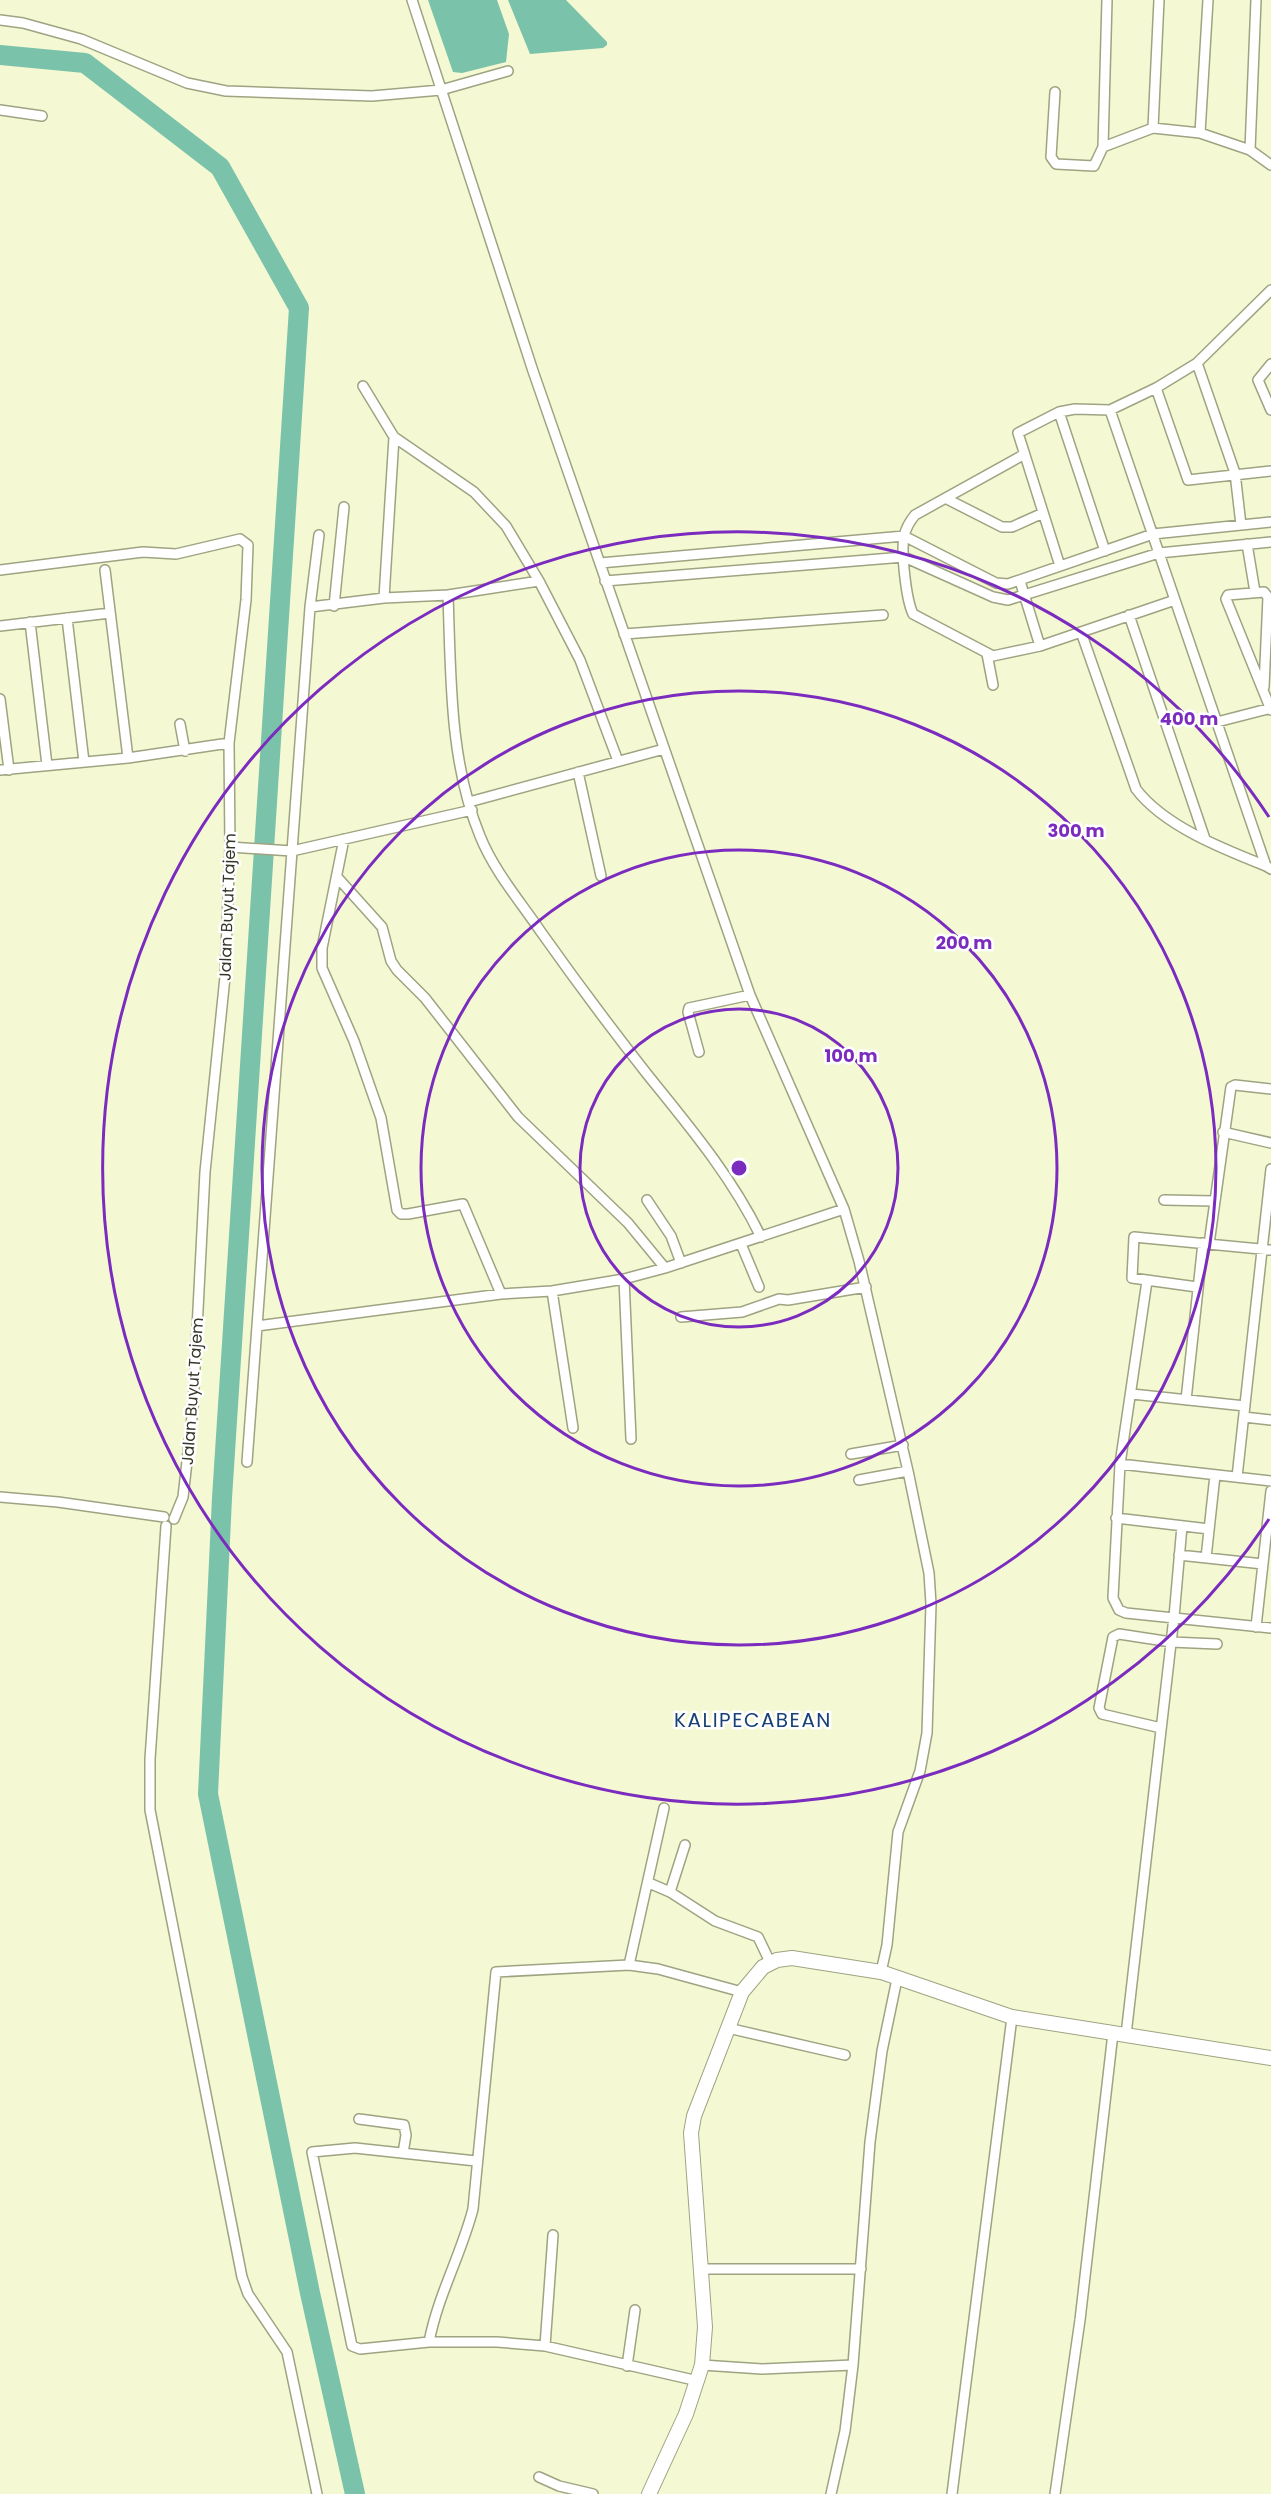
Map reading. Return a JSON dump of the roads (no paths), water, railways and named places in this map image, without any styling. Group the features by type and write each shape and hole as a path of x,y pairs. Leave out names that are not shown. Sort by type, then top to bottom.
{"street":[{"path":"412,0 532,370 750,995 844,1209 866,1287 903,1445 928,1573 931,1604 927,1733 920,1771 898,1832 887,1945 881,1972"},
{"path":"1055,92 1052,162 1094,166 1103,147 1107,0"},
{"path":"1153,128 1159,0"},
{"path":"1200,133 1208,0"},
{"path":"1250,150 1256,0"},
{"path":"0,20 22,23 81,39 187,83 226,91 372,96 442,92 508,71"},
{"path":"0,110 42,116"},
{"path":"1103,147 1153,128 1200,133 1250,150 1271,165"},
{"path":"1060,566 1023,455 1018,436 1020,431 1059,412 1075,409 1110,410 1156,388 1197,363 1271,290"},
{"path":"1197,363 1235,473 1241,525"},
{"path":"1271,364 1258,380 1271,410"},
{"path":"363,386 394,437 474,492 506,526 539,580 580,660 618,762"},
{"path":"1156,388 1188,480 1195,481 1235,473 1271,471"},
{"path":"1110,410 1268,868"},
{"path":"1059,412 1105,551"},
{"path":"384,598 394,437"},
{"path":"1023,455 915,515 899,537 913,614 987,654 1004,655 1040,646 1175,600"},
{"path":"947,499 1002,527 1012,526 1043,513"},
{"path":"334,606 344,507"},
{"path":"600,563 899,537 996,583 1008,584 1153,534 1271,522"},
{"path":"248,1462 289,852 310,608 319,535"},
{"name":"Jalan Buyut Tajem","path":"0,570 143,552 176,554 240,539 248,545 246,600 228,743 235,848 222,1027 212,1088 205,1172 193,1408 183,1497 168,1521 150,1759 150,1810 242,2277 248,2294 287,2352 317,2494"},
{"path":"605,581 901,557 993,597 1008,600 1159,553 1271,542"},
{"path":"1246,544 1255,592"},
{"path":"673,557 676,575"},
{"path":"105,570 128,758"},
{"path":"310,608 384,598 448,594 539,580"},
{"path":"1020,581 1040,646"},
{"path":"1217,722 1271,709 1264,687 1226,599 1228,595 1264,592 1268,597 1264,687"},
{"path":"448,594 455,734 470,806 492,862 594,1007 719,1164 747,1209 761,1237"},
{"path":"0,626 110,613"},
{"path":"624,634 884,615"},
{"path":"1129,615 1205,839"},
{"path":"67,618 84,762"},
{"path":"30,622 47,765"},
{"path":"1081,632 1136,789 1156,810 1205,839 1268,868"},
{"path":"987,654 993,685"},
{"path":"0,699 4,770 128,758 228,743"},
{"path":"180,724 185,751"},
{"path":"235,848 289,852 470,806 578,772 666,753"},
{"path":"578,772 601,876"},
{"path":"344,839 322,948 322,968 358,1052 381,1118 397,1210 401,1214 408,1214 463,1204 501,1294"},
{"path":"337,877 382,927 397,970 425,998 518,1117 628,1223 665,1268"},
{"path":"699,1052 688,1012 689,1008 750,995"},
{"path":"1186,1400 1197,1287 1214,1201 1231,1088 1235,1085 1271,1089"},
{"path":"1223,1132 1271,1143"},
{"path":"1237,1477 1267,1250 1271,1169"},
{"path":"647,1200 671,1236 681,1263"},
{"path":"1164,1200 1214,1201"},
{"path":"257,1326 501,1294 552,1291 624,1279 741,1244 844,1209"},
{"path":"1197,1287 1134,1279 1130,1275 1134,1237 1267,1250"},
{"path":"741,1244 759,1287"},
{"path":"624,1279 631,1439"},
{"path":"1147,1281 1120,1464 1113,1598 1126,1613 1173,1621 1271,1628"},
{"path":"681,1317 742,1312 779,1299 788,1300 866,1287"},
{"path":"552,1291 573,1428"},
{"path":"1132,1394 1245,1406"},
{"path":"1244,1417 1271,1420"},
{"path":"851,1454 903,1445"},
{"path":"1120,1464 1271,1481"},
{"path":"859,1480 908,1471"},
{"path":"1206,1558 1215,1474"},
{"path":"1256,1627 1271,1491"},
{"path":"0,1497 58,1502 168,1521"},
{"path":"1116,1518 1209,1529"},
{"path":"1055,2494 1161,1728 1182,1526"},
{"path":"1179,1555 1263,1564"},
{"path":"1161,1728 1105,1716 1100,1708 1113,1636 1119,1634 1217,1644"},
{"path":"629,1965 664,1808"},
{"path":"670,1892 685,1845"},
{"path":"649,1883 670,1892 715,1921 758,1937 770,1962"},
{"path":"649,2494 674,2443 702,2365 705,2327 691,2133 696,2108 742,1992 756,1973 770,1962 792,1959 881,1972 1012,2017 1271,2058"},
{"path":"429,2342 437,2304 473,2209 496,1972 629,1965 658,1969 742,1992"},
{"path":"831,2494 845,2431 853,2365 870,2142 882,2050 897,1979"},
{"path":"952,2494 1012,2017"},
{"path":"728,2028 845,2055"},
{"path":"358,2119 404,2125 406,2135 404,2154"},
{"path":"476,2161 356,2148 316,2151 311,2156 352,2346 360,2349 429,2342 496,2342 544,2346 698,2381"},
{"path":"544,2346 553,2235"},
{"path":"702,2269 861,2269"},
{"path":"627,2366 635,2310"},
{"path":"702,2365 762,2370 853,2365"},
{"path":"539,2477 567,2488 593,2494"}],"waterway":[{"path":"0,55 85,63 220,167 299,308 222,1498 208,1794 310,2293 355,2494"}],"district":[{"name":"KALIPECABEAN","path":"753,1720"}]}
